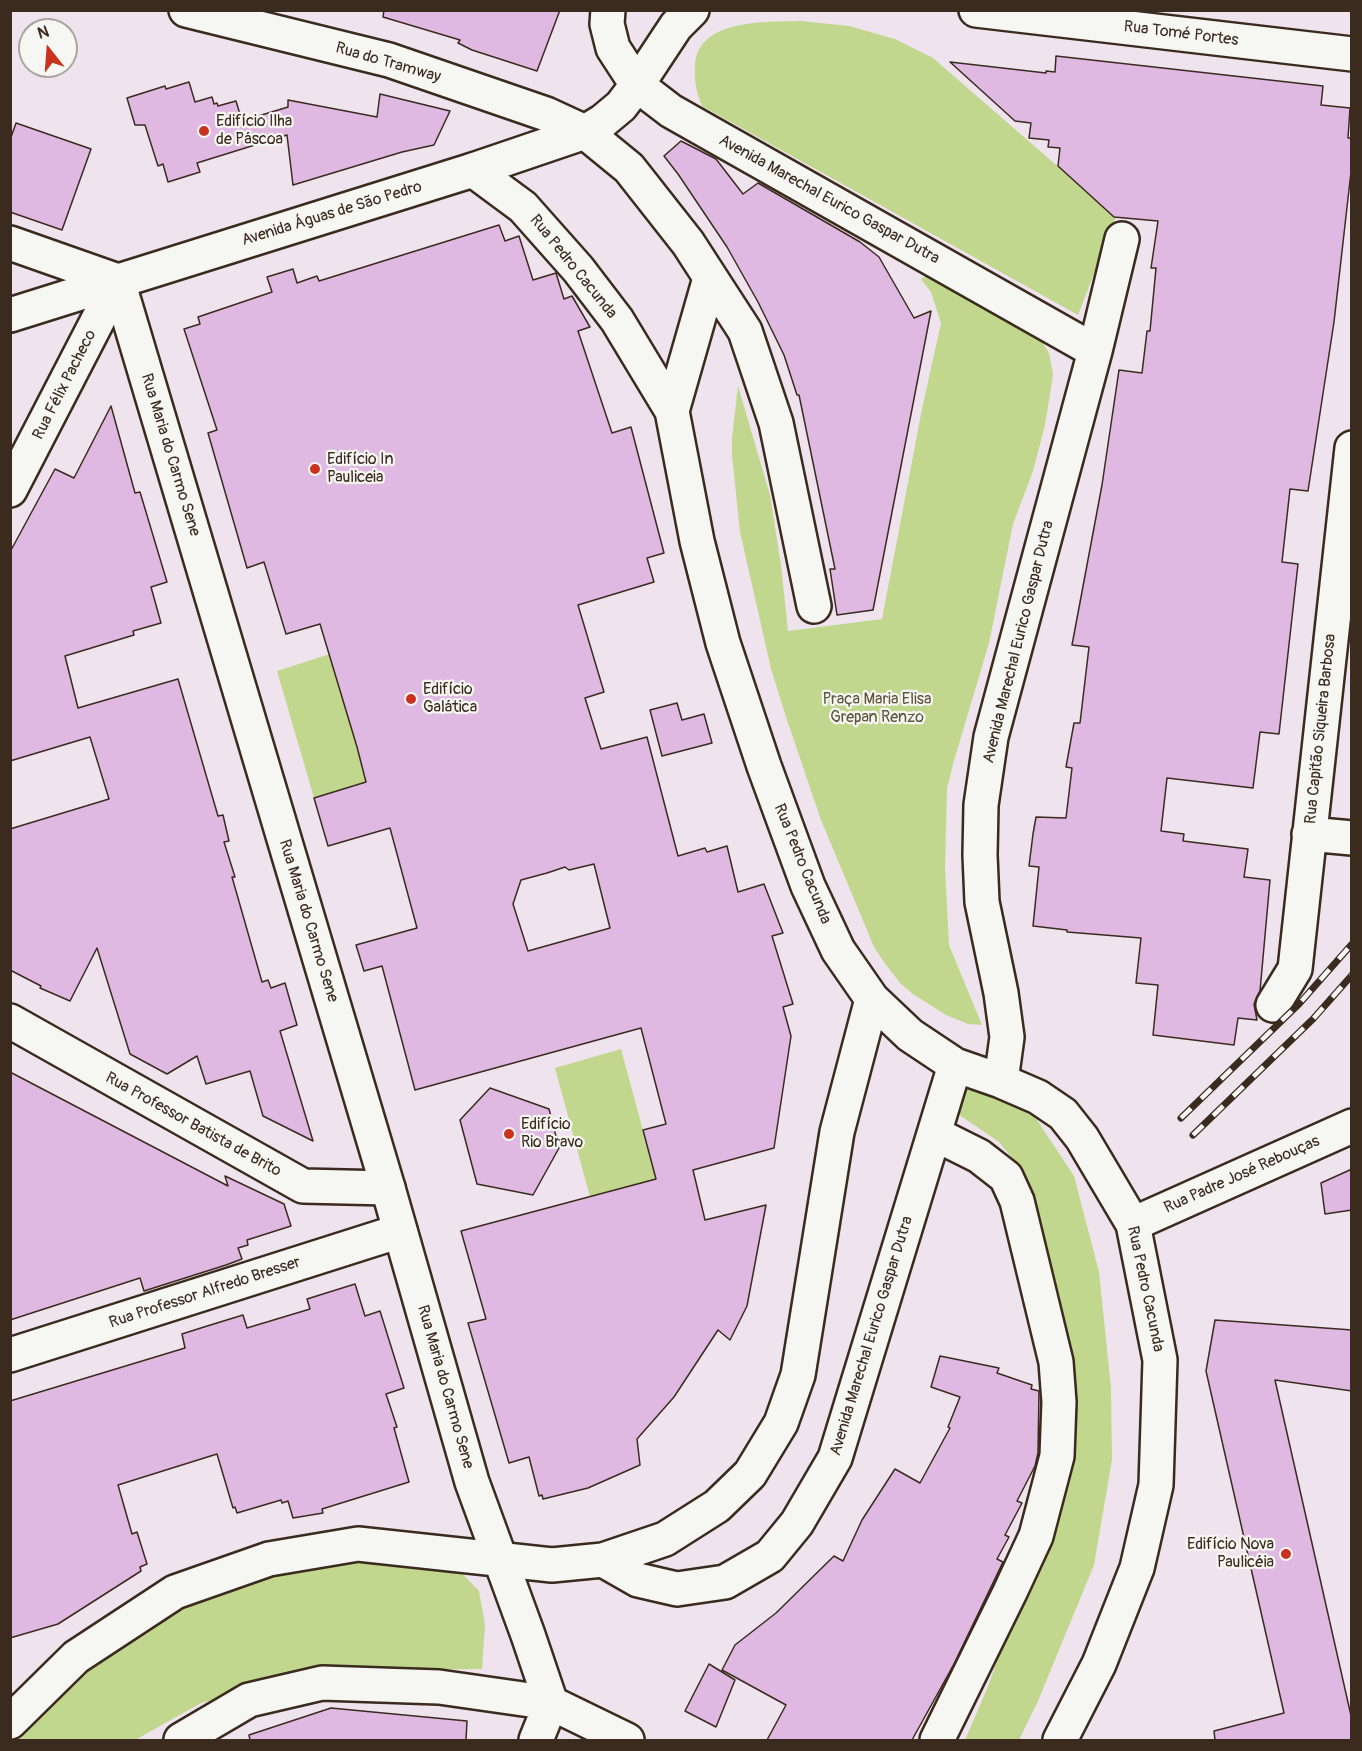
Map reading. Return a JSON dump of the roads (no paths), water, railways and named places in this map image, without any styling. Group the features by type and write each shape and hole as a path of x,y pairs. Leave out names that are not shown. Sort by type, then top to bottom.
{"street":[{"name":"Rua do Tramway","path":"186,10 389,60 546,114 585,132"},
{"name":"Avenida Marechal Eurico Gaspar Dutra","path":"608,10 607,24 613,48 637,85 671,111 1095,351"},
{"path":"637,85 676,26 692,10"},
{"name":"Rua Tomé Portes","path":"976,10 1352,54"},
{"name":"Avenida Águas de São Pedro","path":"10,315 473,170 585,132 621,106 637,85"},
{"path":"585,132 628,168 688,243 745,331 776,423 814,606"},
{"name":"Rua Pedro Cacunda","path":"473,170 523,207 578,269 617,320 672,411 697,541 723,643 807,886 838,950 872,999 910,1035 955,1065 1038,1097 1063,1114 1082,1138 1133,1224 1160,1360 1156,1485 1137,1568 1099,1664 1060,1740"},
{"name":"Avenida Marechal Eurico Gaspar Dutra","path":"1001,1081 1006,1037 1002,993 982,902 981,805 992,737 1095,351 1122,239"},
{"path":"10,243 118,281"},
{"name":"Rua Pedro Cacunda","path":"672,411 710,278"},
{"name":"Rua Félix Pacheco","path":"10,490 118,281"},
{"name":"Rua Maria do Carmo Sene","path":"118,281 388,1188 472,1482 550,1703"},
{"name":"Rua Capitão Siqueira Barbosa","path":"1273,1005 1295,969 1352,448"},
{"path":"1309,834 1352,838"},
{"path":"10,1722 76,1657 175,1592 269,1559 358,1544 552,1565 603,1560 665,1539 717,1506 750,1474 781,1423 798,1376 837,1132 872,999"},
{"name":"Rua Professor Batista de Brito","path":"10,1021 303,1186 388,1188"},
{"name":"Avenida Marechal Eurico Gaspar Dutra","path":"603,1560 638,1580 677,1589 725,1582 770,1556 797,1523 835,1458 955,1065"},
{"name":"Rua Padre José Rebouças","path":"1133,1224 1352,1126"},
{"path":"935,1134 979,1156 1006,1177 1017,1201 1056,1362 1059,1402 1056,1456 1036,1536 937,1740"},
{"name":"Rua Professor Alfredo Bresser","path":"10,1355 400,1231"},
{"path":"181,1740 249,1700 322,1683 439,1687 550,1703 627,1740"},
{"path":"536,1740 550,1703"}],"railway":[{"path":"1181,1118 1299,1004 1352,944"},
{"path":"1193,1135 1313,1019 1352,975"}],"place":[{"name":"Edifício Ilha de Páscoa","path":"204,131"},
{"name":"Edifício In Pauliceia","path":"315,469"},
{"name":"Edifício Galática","path":"411,699"},
{"name":"Edifício Rio Bravo","path":"509,1134"},
{"name":"Edifício Nova Paulicéia","path":"1286,1554"}],"park label":[{"name":"Praça Maria Elisa Grepan Renzo","path":"877,709"}]}
